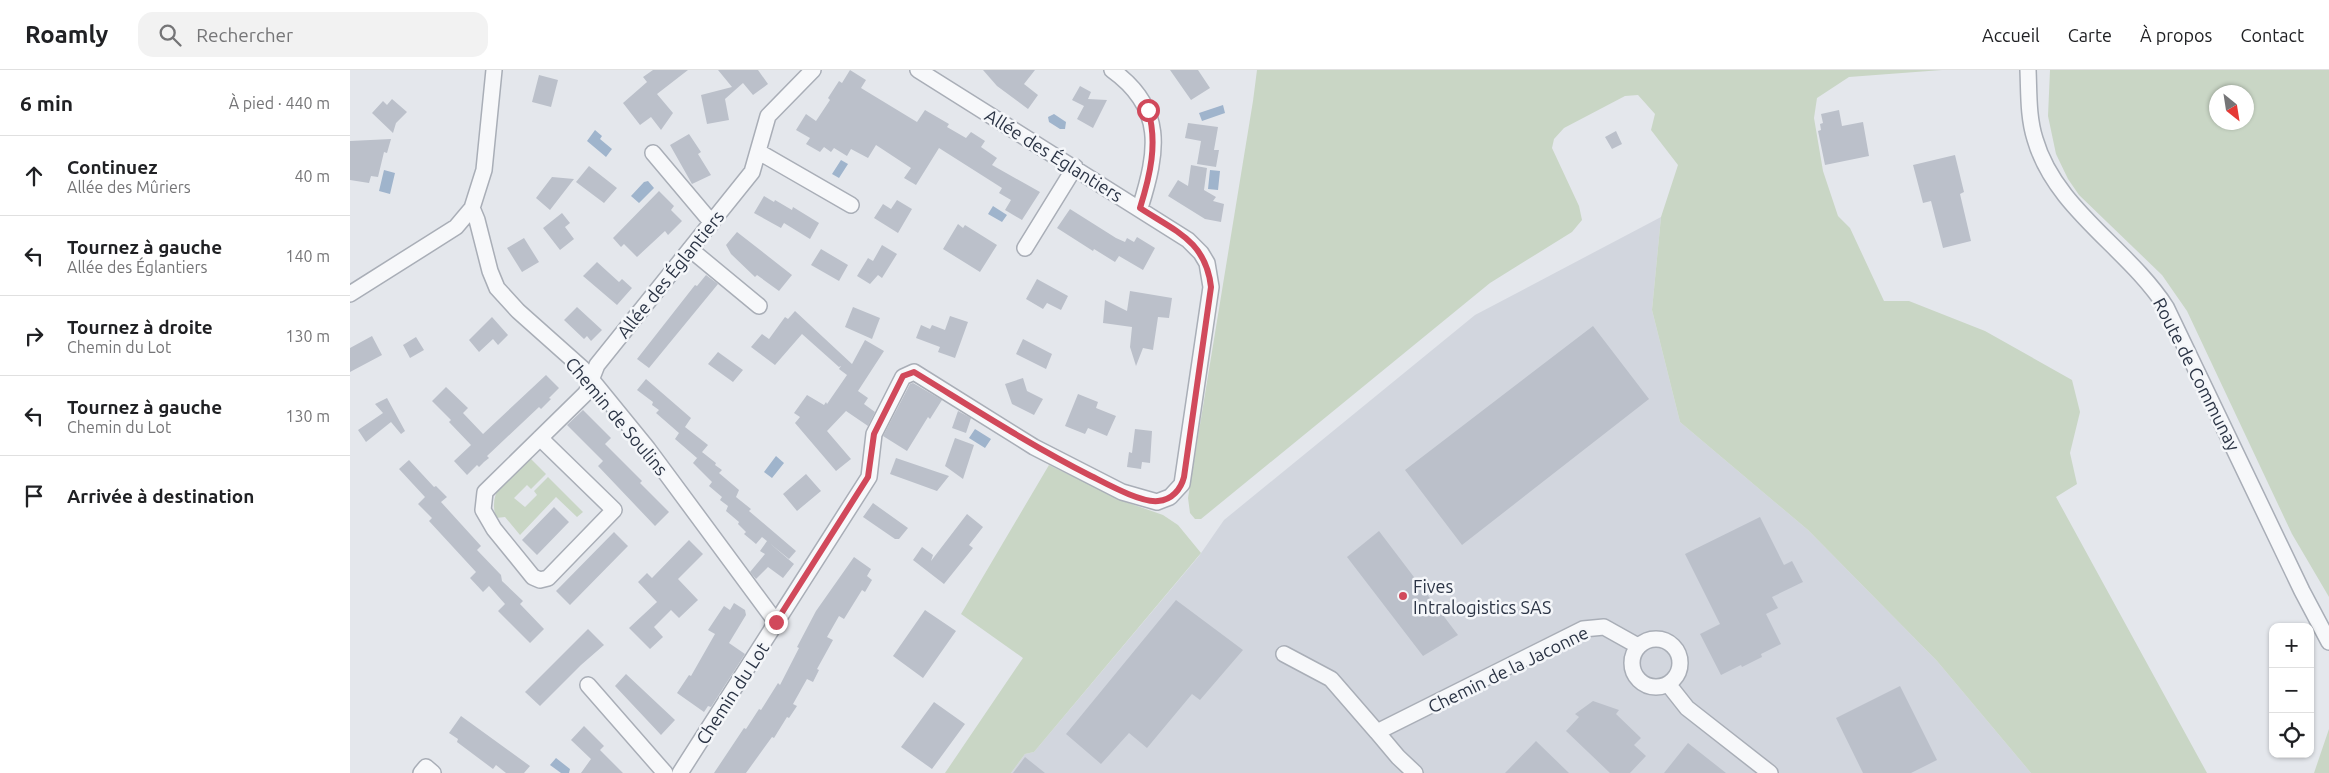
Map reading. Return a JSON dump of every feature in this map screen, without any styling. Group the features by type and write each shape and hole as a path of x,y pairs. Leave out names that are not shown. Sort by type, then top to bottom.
{"street":[{"path":"350,294 456,227 472,208 484,170 494,70"},
{"name":"Allée des Églantiers","path":"540,438 614,510 548,578 540,580 533,577 494,529 483,510 485,492 540,438 586,393 596,365 752,172 768,116 813,70"},
{"name":"Allée des Églantiers","path":"918,70 1140,208 1196,246 1206,263 1211,287 1184,477 1178,490 1170,498"},
{"path":"1112,70 1138,92 1151,121 1153,146 1148,184 1140,208"},
{"name":"Route de Communay","path":"2028,70 2030,114 2035,139 2045,164 2060,188 2142,274 2166,307 2302,591 2329,642"},
{"path":"759,152 851,205"},
{"path":"653,153 712,223"},
{"path":"1025,248 1075,167"},
{"name":"Chemin de Soulins","path":"472,208 477,220 490,271 497,288 518,310 582,368 644,444 776,622"},
{"path":"690,249 759,306"},
{"name":"Chemin du Lot","path":"680,773 868,477 874,434 903,376 914,372 1034,447 1122,492 1157,502 1170,498"},
{"name":"Chemin de la Jaconne","path":"1377,732 1583,629 1604,627 1638,646"},
{"path":"1653,639 1661,639 1675,648 1680,664 1674,679 1661,687 1646,686 1634,675 1631,660 1638,646 1653,639"},
{"path":"1284,654 1331,679 1398,758 1414,773"},
{"path":"1668,684 1687,708 1770,773"},
{"path":"588,686 665,773"}],"shaded area":[{"path":"1661,217 1652,310 1680,422 1808,530 1937,661 2031,773 1011,773 1025,754 1034,752 1199,556 1224,520 1475,315"}],"green space":[{"path":"1257,70 1942,70 1849,77 1817,98 1814,118 1823,171 1838,216 1850,228 1884,301 1909,301 1985,331 2072,380 2080,412 2070,453 2077,484 2056,497 2207,773 2031,773 1937,661 1808,530 1680,422 1652,310 1661,217 1678,165 1651,130 1655,114 1638,95 1625,96 1564,128 1554,139 1552,148 1579,206 1582,220 1572,232 1490,283 1201,519 1195,519 1190,513 1188,498"},
{"path":"2050,70 2329,70 2329,597 2292,534 2187,311 2162,275 2079,195 2068,179 2056,154 2048,116"},
{"path":"529,457 546,474 531,489 527,485 514,498 525,507 537,495 534,491 548,477 583,512 577,517 556,497 520,535 505,517 496,518 495,498 502,483"},
{"path":"1049,465 1123,501 1163,515 1178,525 1201,553 1034,752 1025,754 1011,773 945,773 1023,658 961,614"},
{"path":"2329,729 2329,773 2314,773"}],"water":[{"path":"1223,105 1225,113 1202,121 1199,113"},
{"path":"1054,114 1066,122 1065,129 1060,129 1049,122 1048,117"},
{"path":"595,130 602,136 600,139 612,149 606,157 587,141"},
{"path":"841,160 848,164 839,178 832,174"},
{"path":"384,170 395,173 390,194 379,191"},
{"path":"1210,170 1220,171 1218,190 1208,189"},
{"path":"648,181 654,188 639,203 631,196 644,182"},
{"path":"993,206 1007,215 1002,222 988,214"},
{"path":"975,429 991,439 985,448 969,438"},
{"path":"776,456 784,463 772,478 764,472"},
{"path":"556,758 570,769 569,773 561,773 550,765"}],"building":[{"path":"653,70 688,70 657,94 673,113 661,130 651,117 640,125 623,103 647,82 643,77"},
{"path":"718,70 758,70 768,84 753,95 743,83 725,99 729,120 707,124 701,95 732,87"},
{"path":"850,70 866,80 861,88 917,122 925,110 949,124 947,127 966,138 971,132 985,141 981,147 997,158 992,165 1040,192 1022,220 1005,210 1011,200 999,193 1002,188 939,148 916,185 904,178 911,168 876,145 868,158 851,149 847,156 834,148 831,152 824,147 820,152 806,144 810,138 796,130 806,114 816,121 830,100 828,98 839,81 842,83"},
{"path":"983,70 1035,70 1024,84 1038,95 1028,109 997,86"},
{"path":"1170,70 1198,70 1210,88 1191,100"},
{"path":"539,75 558,80 551,107 532,102"},
{"path":"1080,86 1091,92 1088,99 1107,100 1093,128 1077,119 1084,106 1072,100"},
{"path":"392,99 407,112 396,123 393,133 372,113 383,101 387,105"},
{"path":"1839,110 1842,126 1863,122 1869,156 1825,165 1818,131 1821,130 1820,124 1823,123 1821,114"},
{"path":"1188,123 1218,127 1214,150 1219,150 1216,167 1197,164 1201,141 1185,138"},
{"path":"1616,131 1622,144 1612,149 1605,137"},
{"path":"689,134 701,152 698,154 711,175 692,184 670,145"},
{"path":"391,139 387,153 384,152 378,177 371,176 369,183 350,180 350,141"},
{"path":"1955,155 1964,192 1960,194 1971,241 1943,248 1931,201 1923,203 1913,165"},
{"path":"1191,165 1207,168 1204,190 1216,197 1213,201 1224,204 1221,222 1205,219 1168,196 1178,180 1188,186"},
{"path":"589,166 617,188 604,203 576,182"},
{"path":"552,177 574,179 550,210 536,198"},
{"path":"659,191 674,206 671,210 682,221 668,235 665,231 637,257 624,244 621,247 613,238"},
{"path":"764,196 792,210 793,207 819,223 810,239 784,223 781,228 754,213"},
{"path":"897,200 912,209 898,233 874,218 883,204 891,209"},
{"path":"1070,209 1116,238 1125,242 1127,238 1134,242 1137,237 1155,248 1143,270 1119,256 1115,262 1094,249 1093,251 1057,228"},
{"path":"562,213 570,223 565,227 574,239 560,250 543,228"},
{"path":"958,224 963,228 965,225 997,245 980,272 943,249"},
{"path":"737,232 792,275 779,291 757,275 755,277 731,254 726,245"},
{"path":"524,238 539,262 522,272 507,248"},
{"path":"882,245 897,254 882,278 878,275 870,284 857,276 868,258 873,261"},
{"path":"821,249 848,265 839,281 811,265"},
{"path":"597,262 619,282 622,279 632,288 617,305 583,276"},
{"path":"706,275 718,284 649,368 637,359 695,285 697,286"},
{"path":"1037,279 1068,296 1061,310 1047,303 1043,309 1026,299"},
{"path":"1130,291 1172,298 1169,318 1158,317 1153,350 1143,348 1136,366 1130,347 1132,327 1103,323 1105,300 1127,311"},
{"path":"577,307 602,330 591,341 587,336 584,339 564,320"},
{"path":"853,307 880,318 872,339 845,327"},
{"path":"795,311 852,364 865,340 884,351 858,391 868,398 864,404 875,412 868,426 846,411 827,431 851,459 836,471 795,423 800,417 794,413 807,395 824,405 826,402 827,404 847,375 839,369 841,366 839,367 802,334 775,365 751,347 762,334 769,339 785,317 788,319"},
{"path":"950,316 968,322 955,358 938,352 940,347 916,338 921,325 930,329 932,325 945,330"},
{"path":"492,317 508,335 498,345 493,339 479,352 469,340"},
{"path":"1593,326 1649,399 1462,545 1405,470"},
{"path":"372,336 382,355 350,372 350,348"},
{"path":"416,337 424,350 410,358 403,345"},
{"path":"1023,339 1052,354 1046,369 1016,354"},
{"path":"718,352 743,370 733,382 708,364"},
{"path":"546,375 559,388 549,398 551,399 541,409 539,407 487,456 489,458 479,467 477,465 467,475 454,461 471,445 449,422 451,420 432,401 446,387 468,408 463,413 483,434"},
{"path":"1023,378 1027,391 1043,399 1034,415 1012,404 1005,384"},
{"path":"646,379 691,418 685,427 708,445 697,458 675,439 679,433 656,413 659,410 652,405 653,402 637,390"},
{"path":"913,383 942,400 930,419 928,417 907,451 883,436 910,384"},
{"path":"1078,394 1098,402 1096,408 1116,416 1107,436 1088,428 1085,434 1065,426"},
{"path":"387,398 405,431 401,434 391,422 366,442 358,430 383,413 375,404"},
{"path":"583,410 611,438 605,444 642,481 640,483 669,512 655,526 598,466 603,461 567,425"},
{"path":"958,411 971,418 966,433 952,428"},
{"path":"1135,429 1152,431 1150,463 1142,462 1141,469 1127,467 1129,452 1132,453"},
{"path":"955,438 974,445 963,479 945,466"},
{"path":"702,452 722,470 719,473 739,490 736,497 751,509 749,511 796,551 789,559 762,537 756,544 744,534 746,532 738,524 739,522 726,511 728,506 720,500 722,497 709,486 712,482 693,463"},
{"path":"896,458 949,476 937,491 890,474"},
{"path":"409,460 434,487 436,486 447,497 441,502 481,546 477,550 501,575 502,581 523,601 520,604 544,629 530,643 498,611 505,604 489,586 483,592 470,578 476,572 429,521 432,518 418,504 425,497 399,469"},
{"path":"806,474 821,491 797,511 783,494"},
{"path":"873,503 908,528 899,539 895,539 863,517"},
{"path":"554,507 569,522 537,555 522,540"},
{"path":"967,514 983,527 969,545 973,548 944,584 913,560 922,547 933,555 931,561"},
{"path":"1760,517 1784,565 1792,561 1803,582 1772,597 1778,608 1766,614 1781,644 1761,654 1762,657 1721,675 1700,634 1720,624 1685,554"},
{"name":"Fives Intralogistics SAS","path":"1379,531 1458,635 1423,656 1347,557"},
{"path":"614,532 628,546 570,605 556,591"},
{"path":"689,540 703,554 678,579 698,600 679,618 671,610 654,627 663,637 650,649 629,628 657,602 638,582 647,573 652,578"},
{"path":"767,541 794,564 783,578 768,567 756,579 750,572 765,554 760,551"},
{"path":"854,557 871,569 867,576 872,580 865,592 862,590 844,619 839,616 827,637 833,640 817,669 819,670 813,682 807,679 793,704 797,706 746,773 714,773 744,728 746,729 759,709 761,710 778,683 780,685 816,611"},
{"path":"1176,600 1243,650 1200,700 1192,694 1147,748 1129,733 1101,764 1066,734"},
{"path":"734,603 745,610 746,615 729,643 745,654 711,707 708,706 704,712 677,693 689,675 691,676 715,634 708,630 724,606 730,610"},
{"path":"925,610 956,631 923,678 893,656"},
{"path":"588,629 604,645 540,706 525,692"},
{"path":"626,674 675,720 661,735 615,686"},
{"path":"1900,686 1937,760 1911,773 1863,773 1836,718"},
{"path":"1593,701 1619,710 1616,714 1641,738 1634,745 1646,756 1630,773 1610,773 1566,731 1579,717 1575,714"},
{"path":"934,702 965,724 932,769 901,747"},
{"path":"461,716 530,766 524,773 506,773 496,765 493,769 457,742 458,739 449,733"},
{"path":"584,726 604,746 600,750 623,773 581,773 591,759 571,740"},
{"path":"1536,741 1569,773 1505,773"},
{"path":"1688,743 1726,773 1664,773"},
{"path":"1025,757 1045,773 1013,773"}],"place":[{"name":"Fives Intralogistics SAS","path":"1403,596"}],"route":[{"path":"776,622 868,477 874,434 903,376 914,372 1034,447 1122,492 1157,502 1170,498 1178,490 1184,477 1210,299 1210,273 1196,246 1140,208 1148,184 1154,136 1148,110"}]}
